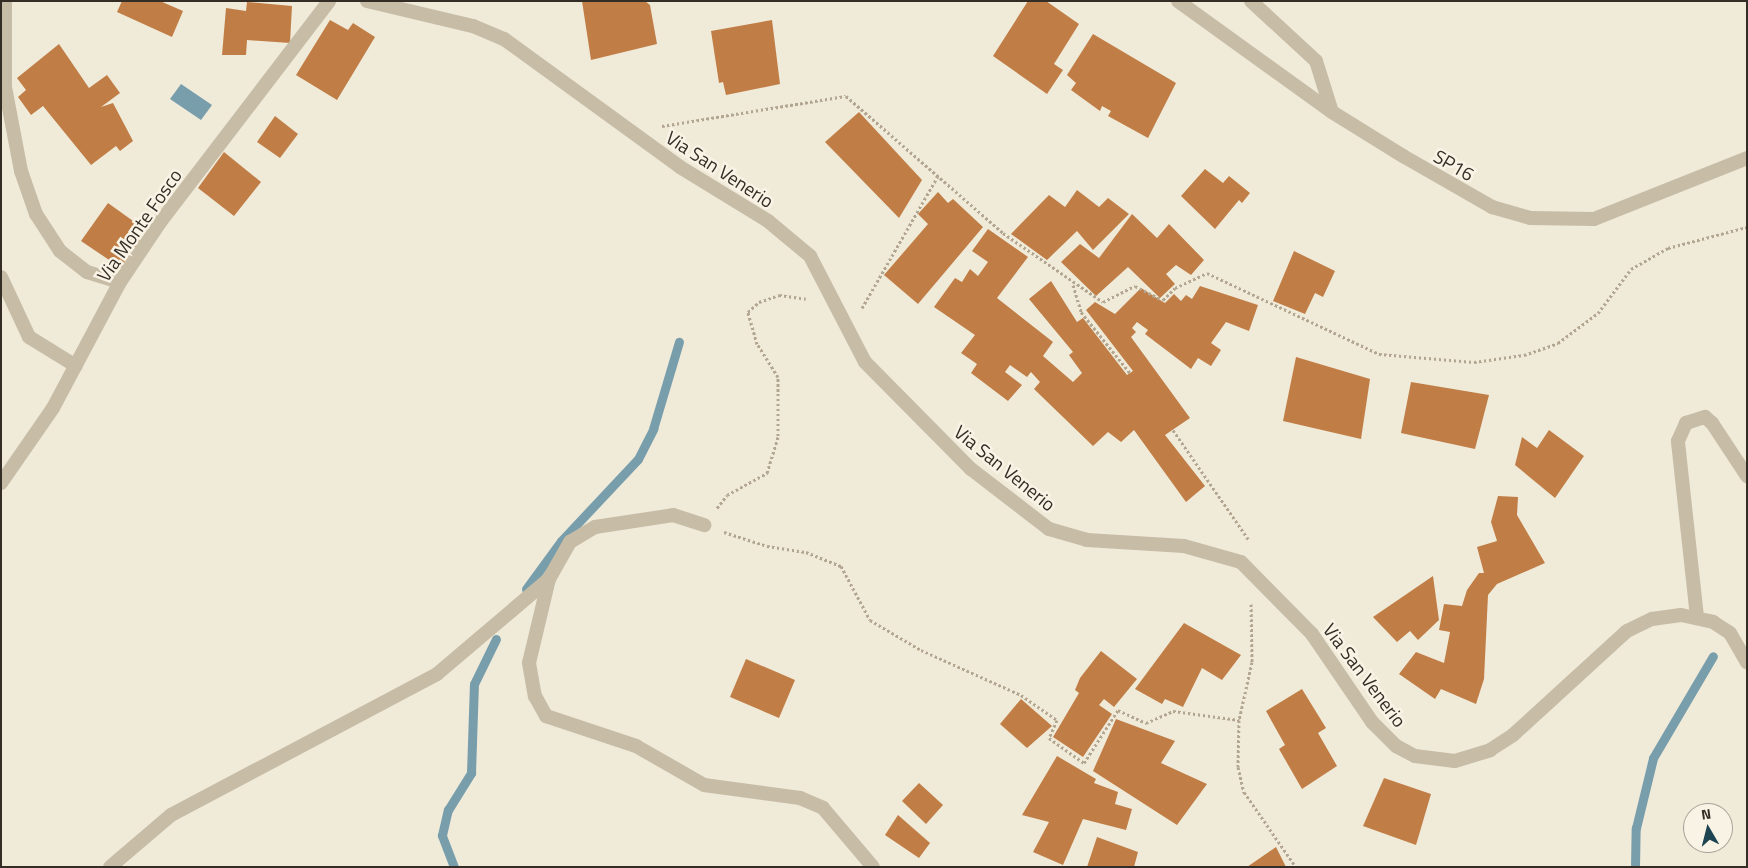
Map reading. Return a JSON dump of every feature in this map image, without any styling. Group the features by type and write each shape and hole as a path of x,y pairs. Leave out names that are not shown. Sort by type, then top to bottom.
{"street":[{"path":"5,1 5,87 21,171 36,214 60,251 87,272 120,282"},
{"name":"Via Monte Fosco","path":"1,484 54,408 120,282 328,1"},
{"name":"Via San Venerio","path":"367,1 474,26 504,39 680,168 768,221 810,256 835,304 847,333 865,362 970,469 1050,529 1087,540 1202,549 1229,555 1255,572 1312,634 1372,722 1396,746 1415,756 1455,761 1490,750 1513,736 1627,630 1652,619 1697,617 1730,633 1747,662"},
{"name":"SP16","path":"1178,1 1332,112 1492,207 1554,222 1594,218 1747,158"},
{"path":"1251,1 1316,60 1332,112"},
{"path":"1,277 29,337 76,366"},
{"path":"1697,617 1678,441 1686,423 1705,417 1712,423 1747,476"},
{"path":"704,525 673,515 595,527 570,542 549,580 529,663 535,696 546,716 636,746 704,786 800,798 815,805 873,867"},
{"path":"110,867 171,815 437,674 549,580"}],"path":[{"path":"632,132 846,96 1003,233 1073,284 1103,302 1135,286 1163,300 1175,288 1207,273 1378,354 1474,362 1524,355 1558,343 1598,313 1631,269 1668,248 1747,227"},
{"path":"847,333 938,176"},
{"path":"1073,284 1081,312 1130,373"},
{"path":"835,304 779,295 748,312 758,344 778,377 778,436 767,473 727,495 704,525 767,546 806,552 841,566 870,620 921,650 1022,695 1057,720 1049,738 1084,764 1118,710 1146,723 1173,711 1239,720"},
{"path":"1173,430 1243,526 1250,543"},
{"path":"1244,596 1251,604 1252,662 1239,720 1238,767 1244,792 1296,867"}],"water":[{"path":"181,84 212,105 201,120 170,99"}],"building":[{"path":"122,1 160,1 183,11 172,37 117,12"},
{"path":"582,1 645,1 650,5 657,44 591,60"},
{"path":"1028,1 1046,1 1079,24 1054,64 1063,70 1047,94 993,56"},
{"path":"247,2 292,6 290,43 247,40 246,55 222,55 226,8 246,11"},
{"path":"330,20 348,30 353,23 375,37 337,100 296,75"},
{"path":"772,20 780,84 726,95 723,82 719,83 711,31"},
{"path":"1093,34 1176,83 1148,138 1108,116 1111,111 1102,106 1100,111 1071,90 1076,83 1067,75"},
{"path":"59,44 89,88 107,75 120,93 101,107 113,103 133,141 120,151 116,146 91,165 43,106 31,115 18,97 26,90 17,78"},
{"path":"859,112 922,180 899,218 825,142"},
{"path":"275,116 298,134 280,158 257,142"},
{"path":"224,152 261,182 234,216 198,188"},
{"path":"1205,169 1223,183 1229,176 1250,193 1242,203 1239,200 1215,229 1181,196"},
{"path":"1077,190 1099,207 1108,198 1129,214 1093,250 1077,231 1047,260 1011,234 1049,195 1065,207"},
{"path":"938,192 948,203 953,199 983,227 918,304 884,275 928,224 918,214"},
{"path":"108,203 147,231 121,268 81,241"},
{"path":"1132,214 1157,238 1169,224 1204,260 1191,275 1176,265 1166,274 1175,284 1160,298 1128,267 1096,296 1061,262 1080,244 1099,258"},
{"path":"988,229 1028,257 997,298 1053,342 1043,356 1073,382 1082,373 1069,355 1073,352 1029,299 1051,281 1077,322 1083,318 1127,375 1133,371 1086,310 1095,302 1115,314 1141,288 1165,303 1174,294 1181,301 1186,295 1192,299 1200,286 1258,305 1249,331 1226,322 1211,343 1221,350 1211,366 1198,358 1191,369 1145,334 1148,330 1137,322 1132,328 1136,332 1131,337 1190,418 1165,435 1205,486 1186,502 1134,430 1121,442 1108,432 1093,446 1034,389 1040,382 1031,372 1027,377 1010,365 1005,372 1022,385 1008,401 971,373 977,364 961,353 975,335 934,307 955,278 962,282 970,269 978,276 988,262 972,251"},
{"path":"1294,251 1335,271 1323,297 1315,293 1305,314 1273,301"},
{"path":"1296,357 1370,379 1361,439 1283,421"},
{"path":"1411,382 1489,395 1475,449 1401,433"},
{"path":"1549,430 1584,456 1555,498 1515,465 1522,437 1537,448"},
{"path":"1498,496 1518,497 1517,515 1545,563 1497,584 1488,595 1484,679 1476,704 1441,689 1435,699 1399,674 1416,652 1444,663 1450,632 1439,630 1444,604 1462,606 1467,590 1479,573 1484,573 1477,547 1497,541 1491,522"},
{"path":"1433,576 1439,620 1418,640 1410,631 1397,642 1373,617"},
{"path":"1184,623 1241,655 1222,680 1202,668 1183,707 1165,699 1162,704 1135,689"},
{"path":"1101,651 1137,679 1114,707 1104,699 1099,705 1112,714 1083,757 1053,737 1079,693 1075,690 1080,678"},
{"path":"746,659 795,680 779,718 730,697"},
{"path":"1302,689 1326,728 1318,733 1337,766 1302,789 1279,749 1285,745 1266,711"},
{"path":"1021,699 1052,726 1027,748 1000,724"},
{"path":"1116,719 1175,741 1161,763 1207,784 1177,825 1093,771"},
{"path":"1057,756 1096,779 1094,783 1118,792 1115,804 1132,809 1126,830 1083,819 1063,865 1033,852 1049,822 1022,815"},
{"path":"1384,778 1431,794 1416,845 1363,826"},
{"path":"919,783 943,805 926,824 902,801"},
{"path":"898,815 930,843 919,858 885,835"},
{"path":"1097,837 1138,852 1134,867 1087,867"},
{"path":"1276,847 1286,867 1247,867"}],"waterway":[{"path":"526,589 561,541 638,459 653,429 679,342"},
{"path":"454,867 442,835 448,810 471,773 474,684 496,639"},
{"path":"1635,867 1636,828 1653,758 1713,656"}]}
